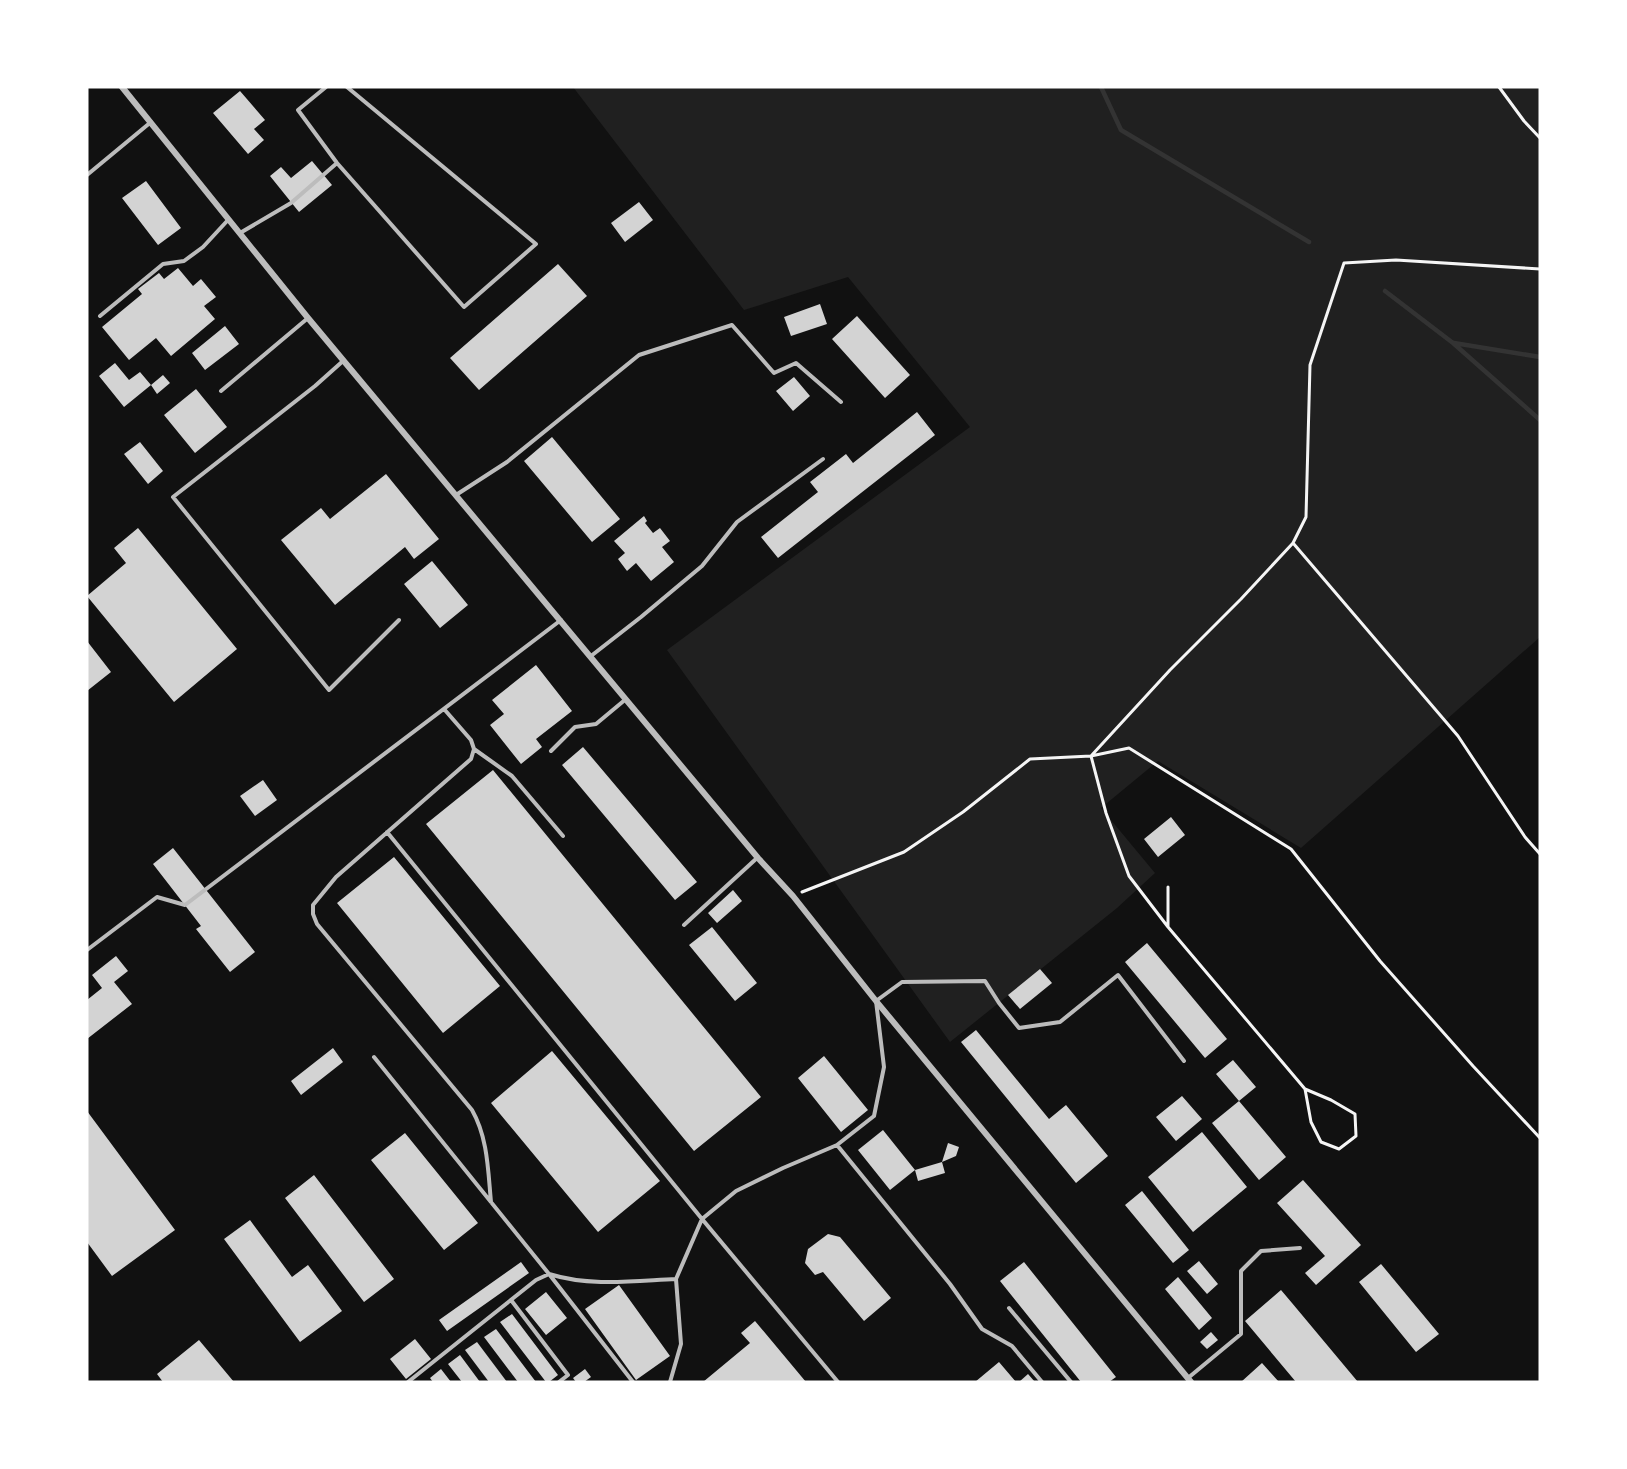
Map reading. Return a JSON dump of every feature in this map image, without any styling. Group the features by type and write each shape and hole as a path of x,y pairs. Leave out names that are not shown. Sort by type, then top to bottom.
{"street":[{"path":"122,87 308,318 758,858 793,896 876,1001 1189,1380"}],"lane":[{"path":"326,87 298,110 337,163 464,307 536,244 347,87"},
{"path":"87,175 150,123"},
{"path":"240,233 291,203 337,163"},
{"path":"100,316 163,264 184,261 203,248 229,219"},
{"path":"221,391 308,318"},
{"path":"456,495 507,462 639,355 732,325 774,373 796,363 841,402"},
{"path":"344,360 315,386 173,497 329,690 399,620"},
{"path":"591,656 702,566 737,522 823,459"},
{"path":"87,950 157,897 185,905 561,620"},
{"path":"550,751 575,727 596,724 627,699"},
{"path":"444,709 471,740 474,749 471,759 336,877 314,905 313,914 317,924 472,1110 479,1122 484,1141 491,1202"},
{"path":"474,749 512,776 563,836"},
{"path":"387,832 702,1219 838,1382"},
{"path":"684,925 758,858"},
{"path":"670,1382 681,1344 676,1279 702,1219 736,1191 837,1145 874,1116 884,1067 876,1001 902,982 985,981 1019,1028 1060,1022 1118,975 1184,1061"},
{"path":"374,1057 633,1382"},
{"path":"837,1145 950,1284 982,1329 1012,1346 1042,1382"},
{"path":"1189,1380 1241,1334 1241,1271 1261,1251 1300,1248"},
{"path":"408,1382 536,1280 549,1274 566,1280 592,1283 676,1279"},
{"path":"511,1300 568,1375 559,1382"},
{"path":"1009,1308 1071,1382"}],"path":[{"path":"1499,87 1524,121 1540,138"},
{"path":"1091,756 1170,670 1293,543 1306,517 1310,365 1344,263 1396,260 1540,269"},
{"path":"1293,543 1458,736 1525,837 1540,854"},
{"path":"793,896 904,852 963,812 1030,759 1091,756 1129,748 1291,849 1380,961 1540,1138"},
{"path":"1091,756 1106,813 1129,876 1168,927 1305,1089 1355,1114 1356,1136 1339,1149 1321,1142 1311,1122 1305,1089"},
{"path":"1168,886 1168,927"}],"shaded area":[{"path":"573,87 1540,87 1540,637 1301,848 1158,761 1101,808 1155,873 1117,908 950,1042 667,650 970,427 848,277 744,310"}],"building":[{"path":"240,91 265,120 254,129 264,140 248,154 213,113"},
{"path":"312,161 332,185 299,212 270,176 281,167 291,178"},
{"path":"146,181 181,228 158,245 122,198"},
{"path":"639,202 653,220 625,242 611,223"},
{"path":"558,264 587,296 479,390 450,358"},
{"path":"178,268 193,286 201,279 216,297 204,306 215,319 171,356 156,338 129,360 102,327 142,294 138,289 159,273 164,279"},
{"path":"820,304 827,324 791,336 784,317"},
{"path":"857,316 910,375 885,398 832,339"},
{"path":"225,326 239,344 205,370 192,353"},
{"path":"115,363 129,380 140,372 151,385 124,407 99,376"},
{"path":"163,375 170,383 157,394 151,385"},
{"path":"794,377 810,396 793,411 776,391"},
{"path":"196,389 227,427 195,453 164,415"},
{"path":"917,412 935,435 778,558 761,537 818,492 810,482 846,454 853,463"},
{"path":"552,437 620,519 592,542 524,461"},
{"path":"140,442 163,471 148,484 124,454"},
{"path":"386,474 439,539 414,559 405,547 335,605 281,540 321,508 330,519"},
{"path":"644,516 647,521 645,523 653,533 660,528 670,541 662,547 674,562 651,581 636,563 627,571 618,559 625,553 614,541"},
{"path":"138,528 237,649 174,702 87,596 126,563 114,548"},
{"path":"432,561 468,605 440,628 404,584"},
{"path":"87,641 111,672 87,691"},
{"path":"536,665 572,711 536,739 542,747 521,764 490,725 504,714 492,700"},
{"path":"583,747 697,882 675,900 562,765"},
{"path":"493,770 761,1097 694,1151 426,824"},
{"path":"263,780 277,800 255,816 240,796"},
{"path":"1171,817 1185,835 1158,857 1144,839"},
{"path":"173,848 255,952 230,972 196,929 201,926 153,864"},
{"path":"394,857 500,986 443,1033 337,903"},
{"path":"733,890 742,901 717,923 708,913"},
{"path":"712,927 757,983 735,1001 689,945"},
{"path":"1147,943 1227,1039 1205,1058 1125,962"},
{"path":"116,956 128,971 114,982 132,1004 87,1039 87,1000 102,988 92,975"},
{"path":"1040,969 1052,983 1020,1009 1008,995"},
{"path":"976,1030 1049,1119 1066,1105 1108,1156 1076,1183 961,1042"},
{"path":"333,1048 343,1062 301,1095 291,1081"},
{"path":"552,1051 660,1181 598,1232 491,1103"},
{"path":"824,1056 868,1110 841,1132 798,1078"},
{"path":"1233,1060 1256,1087 1239,1101 1216,1074"},
{"path":"1182,1096 1202,1119 1176,1141 1156,1117"},
{"path":"1239,1101 1286,1157 1259,1180 1212,1123"},
{"path":"87,1111 175,1230 112,1276 87,1242"},
{"path":"883,1130 915,1170 890,1190 858,1150"},
{"path":"1202,1132 1247,1187 1193,1232 1148,1177"},
{"path":"405,1133 478,1223 444,1250 371,1160"},
{"path":"948,1143 959,1147 956,1156 942,1162"},
{"path":"942,1162 945,1173 918,1181 915,1170"},
{"path":"314,1175 394,1279 364,1302 285,1198"},
{"path":"1303,1180 1361,1245 1316,1285 1305,1273 1325,1256 1277,1203"},
{"path":"1142,1191 1189,1250 1173,1263 1125,1205"},
{"path":"250,1220 292,1277 308,1265 342,1311 300,1342 224,1239"},
{"path":"828,1234 840,1237 891,1298 864,1321 823,1272 815,1275 805,1263 808,1249"},
{"path":"1199,1261 1218,1284 1207,1294 1187,1271"},
{"path":"521,1262 529,1273 447,1331 439,1320"},
{"path":"1024,1262 1116,1377 1109,1382 1081,1382 1000,1281"},
{"path":"1381,1264 1439,1334 1416,1352 1359,1282"},
{"path":"1178,1277 1212,1318 1199,1330 1165,1289"},
{"path":"619,1285 670,1356 636,1380 585,1309"},
{"path":"1281,1290 1358,1382 1296,1382 1245,1321"},
{"path":"546,1292 567,1318 546,1335 525,1309"},
{"path":"512,1314 558,1375 549,1382 546,1382 500,1322"},
{"path":"755,1321 806,1382 703,1382 750,1343 741,1333"},
{"path":"496,1329 536,1382 518,1382 484,1337"},
{"path":"1211,1332 1218,1340 1207,1349 1200,1342"},
{"path":"415,1339 431,1359 406,1379 390,1359"},
{"path":"199,1340 234,1382 163,1382 157,1374"},
{"path":"477,1342 507,1382 489,1382 465,1350"},
{"path":"460,1355 480,1382 462,1382 448,1364"},
{"path":"999,1362 1016,1382 975,1382"},
{"path":"1262,1363 1279,1382 1241,1382"},
{"path":"441,1369 451,1382 433,1382 430,1378"},
{"path":"585,1369 591,1377 584,1382 576,1382 573,1378"},
{"path":"1028,1374 1035,1382 1019,1382"}],"waterway":[{"path":"1101,87 1121,130 1309,242"},
{"path":"1385,291 1453,343 1540,420"},
{"path":"1454,343 1540,357"}]}
